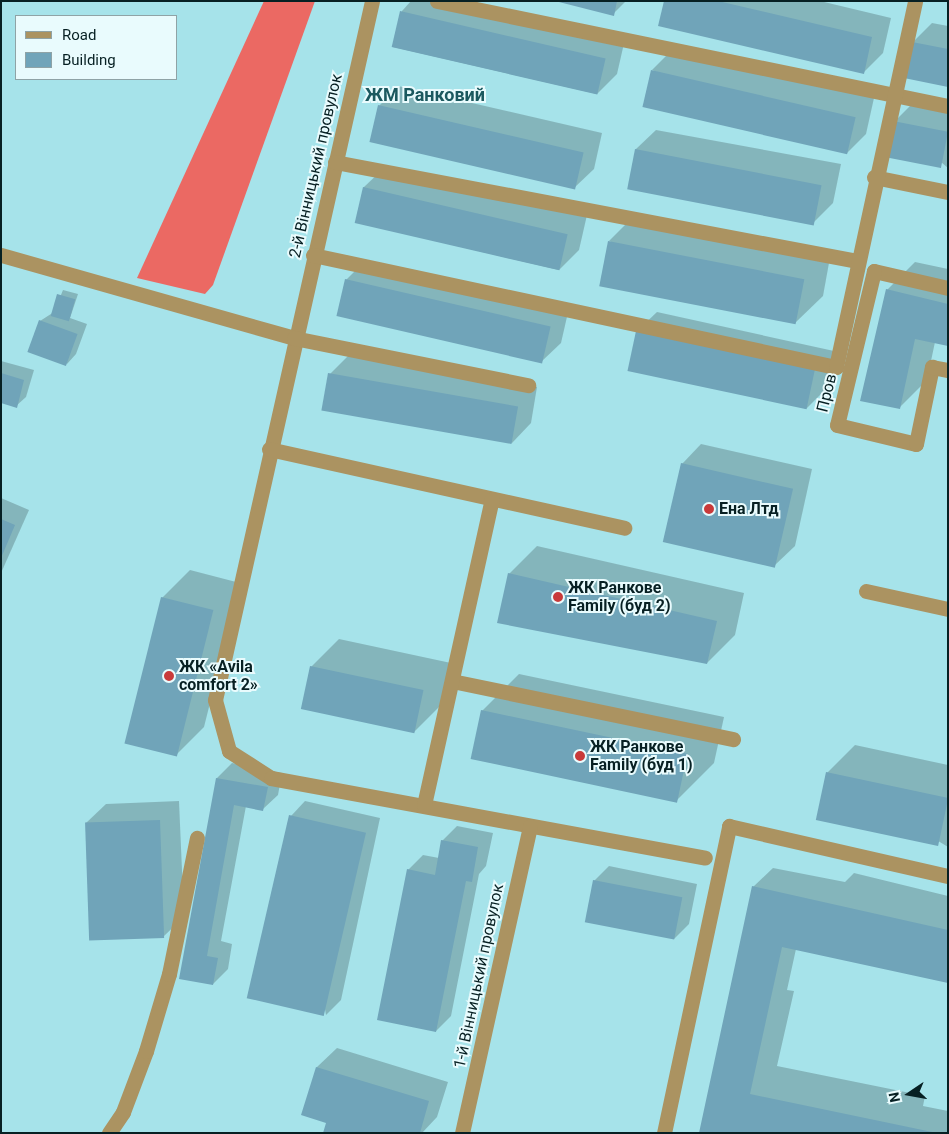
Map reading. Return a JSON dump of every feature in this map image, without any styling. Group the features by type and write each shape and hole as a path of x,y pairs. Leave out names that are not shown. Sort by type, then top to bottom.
{"street":[{"name":"2-й Вінницький провулок","path":"372,1 269,449 215,700 229,751 271,778 705,858"},
{"path":"437,1 948,106"},
{"path":"313,255 836,368 874,177 915,1"},
{"path":"335,162 857,261"},
{"path":"874,177 948,192"},
{"path":"1,255 294,338 528,385"},
{"name":"Пров","path":"948,288 874,271 837,425 916,444 932,366 948,370"},
{"path":"269,449 624,528"},
{"path":"424,805 492,499"},
{"path":"866,591 948,609"},
{"path":"452,681 733,739"},
{"name":"1-й Вінницький провулок","path":"462,1133 530,826"},
{"path":"664,1133 729,826 948,876"},
{"path":"109,1133 123,1112 149,1041 168,974 197,838"}],"shaded area":[{"path":"264,1 315,1 213,285 205,294 137,278"}],"building":[{"path":"555,1 617,1 614,16"},
{"path":"664,1 718,1 872,37 864,74 658,26"},
{"path":"400,11 606,58 597,95 392,47"},
{"path":"912,42 948,49 948,87 904,78"},
{"path":"651,70 856,117 847,154 642,107"},
{"path":"378,105 584,152 575,189 369,142"},
{"path":"893,121 948,132 941,168 886,157"},
{"path":"635,149 822,185 814,226 627,189"},
{"path":"363,187 568,234 559,270 355,223"},
{"path":"608,241 804,279 796,324 599,286"},
{"path":"345,279 551,326 542,363 336,316"},
{"path":"886,289 948,304 948,346 915,339 900,409 860,401"},
{"path":"57,294 75,299 69,321 51,316"},
{"path":"39,320 78,334 66,366 27,352"},
{"path":"636,331 815,369 806,409 627,371"},
{"path":"1,373 24,380 17,408 1,403"},
{"path":"328,373 518,407 511,444 321,410"},
{"path":"681,463 793,489 775,568 663,542"},
{"path":"1,519 15,525 1,558"},
{"name":"ЖК Ранкове Family (буд 2)","path":"508,573 717,621 707,664 497,623"},
{"name":"ЖК «Avila comfort 2»","path":"161,597 213,610 177,757 124,744"},
{"path":"310,666 423,690 414,733 301,709"},
{"name":"ЖК Ранкове Family (буд 1)","path":"481,710 687,754 677,803 471,759"},
{"path":"826,772 948,798 938,846 816,820"},
{"path":"216,778 268,787 263,811 234,805 207,956 218,958 213,985 179,979"},
{"path":"289,815 366,833 324,1016 247,998"},
{"path":"160,820 164,938 89,941 85,823"},
{"path":"441,840 478,847 472,882 466,881 436,1032 377,1020 407,869 435,875"},
{"path":"593,880 682,897 674,940 585,922"},
{"path":"752,886 948,930 948,983 782,947 750,1094 937,1133 699,1133"},
{"path":"316,1067 429,1101 420,1133 323,1133 326,1123 301,1115"}],"place":[{"name":"Ена Лтд","path":"709,509"},
{"name":"ЖК Ранкове Family (буд 2)","path":"558,597"},
{"name":"ЖК «Avila comfort 2»","path":"169,676"},
{"name":"ЖК Ранкове Family (буд 1)","path":"580,756"}],"district":[{"name":"ЖМ Ранковий","path":"425,95"}]}
